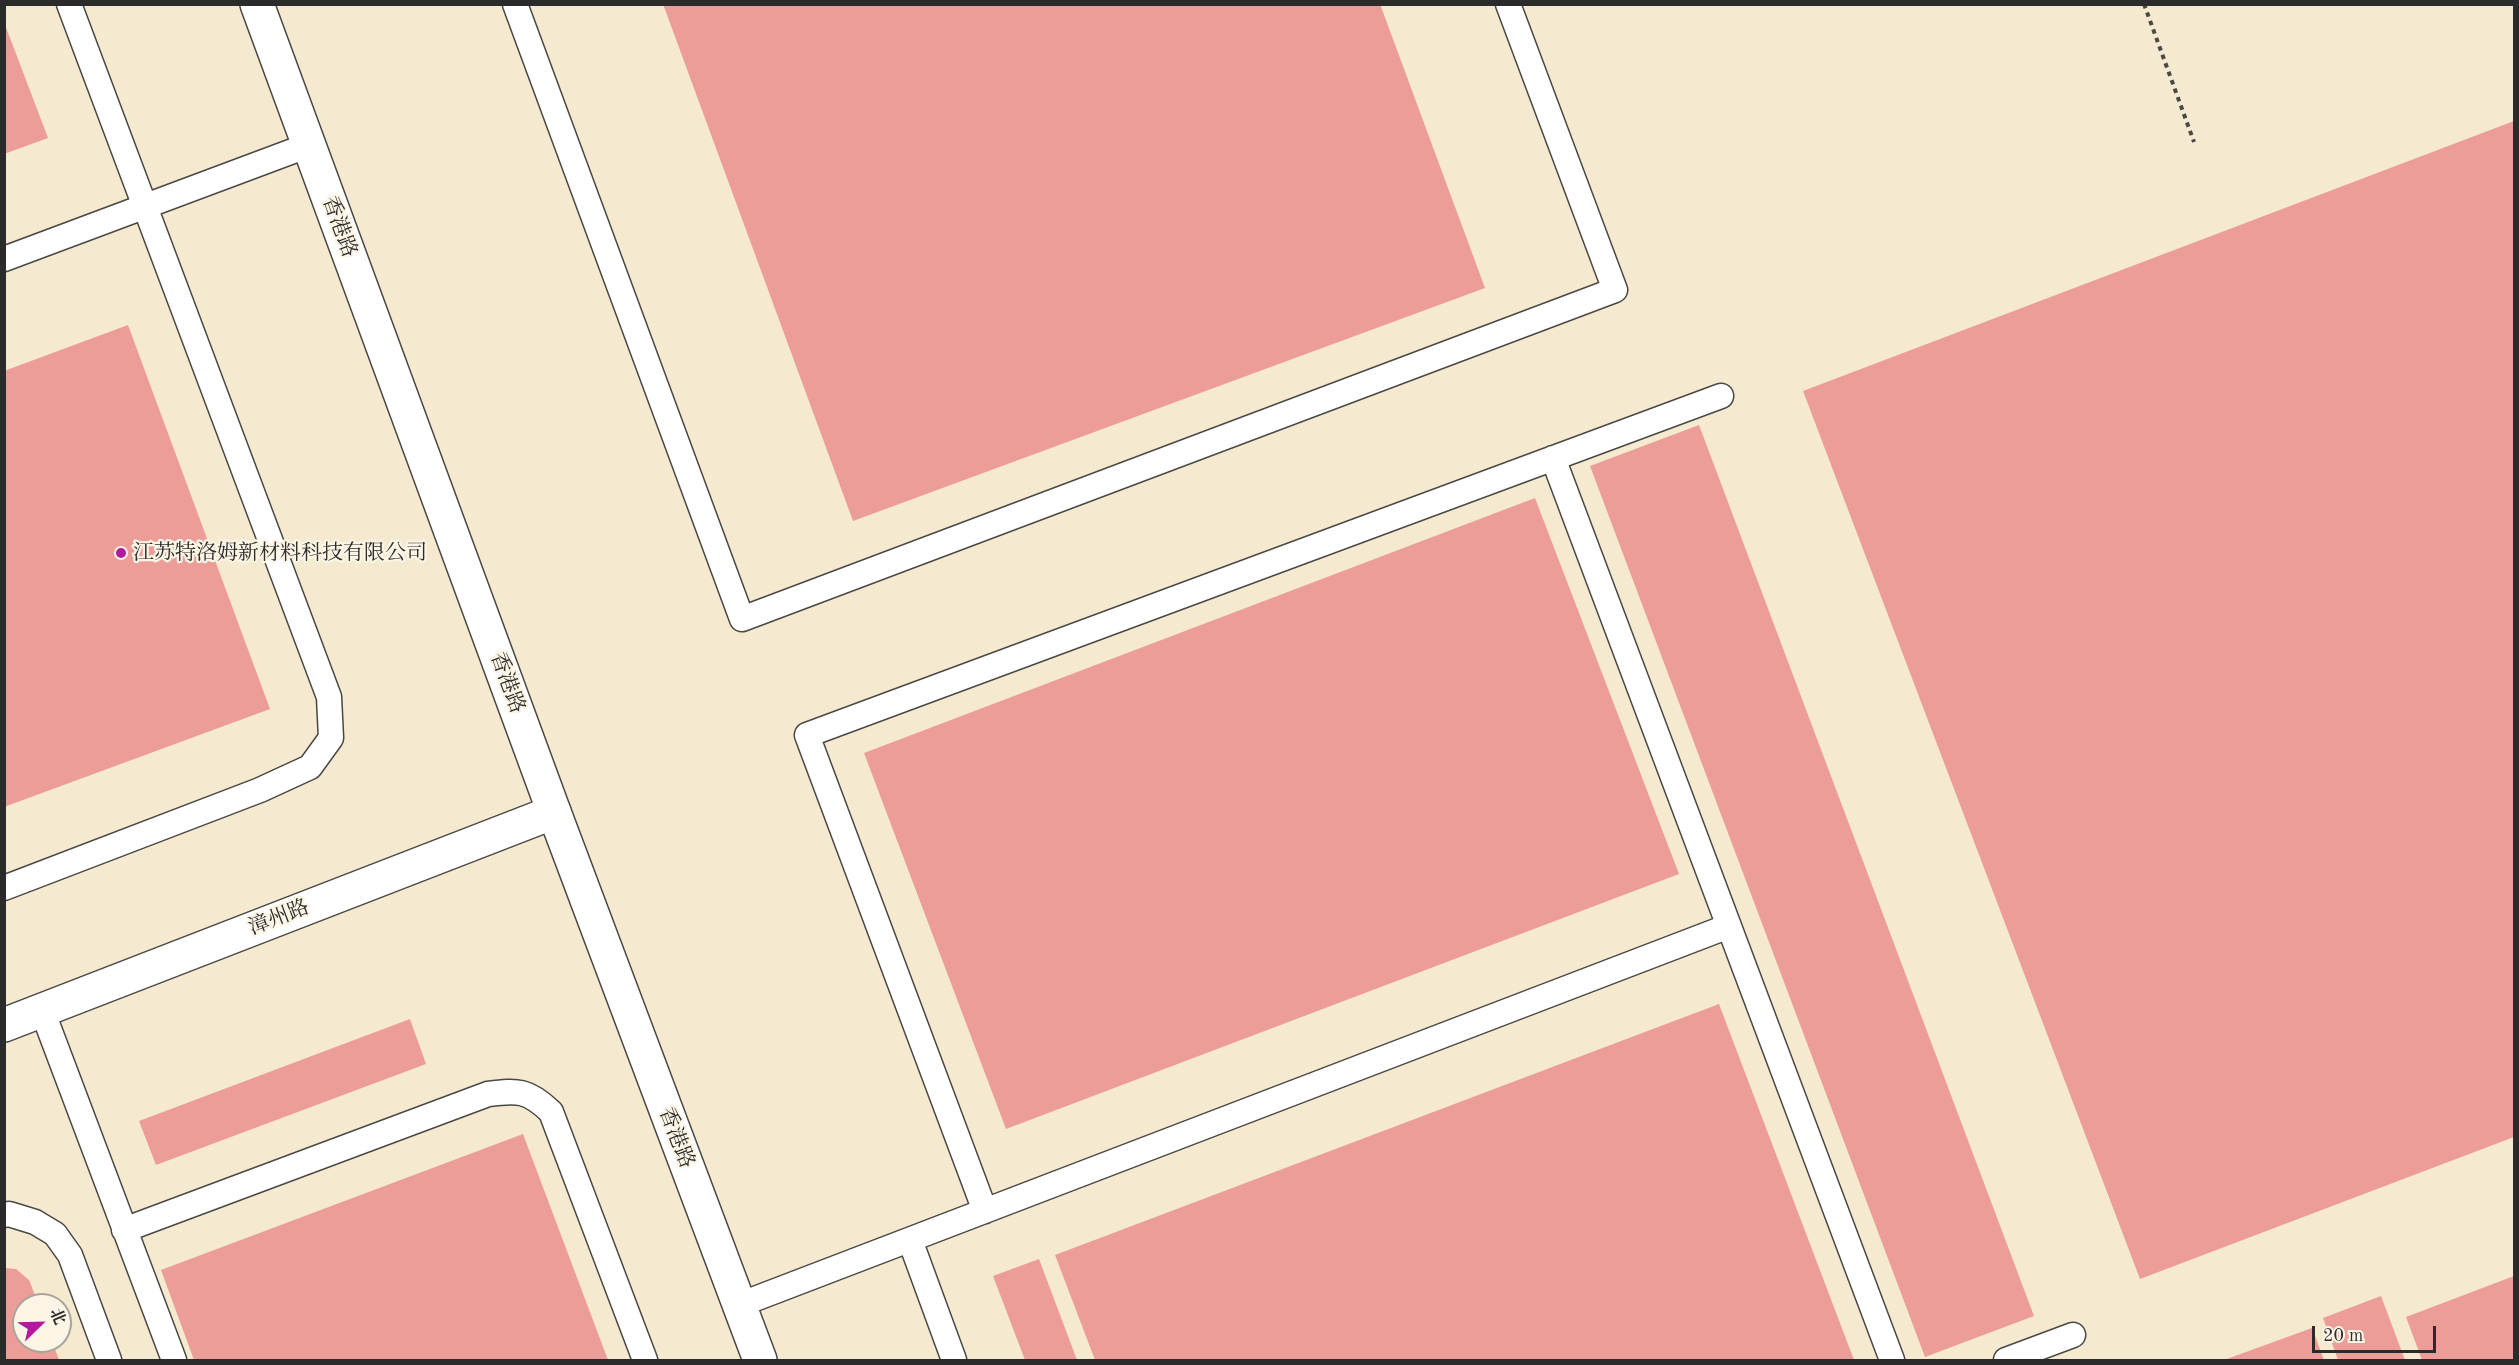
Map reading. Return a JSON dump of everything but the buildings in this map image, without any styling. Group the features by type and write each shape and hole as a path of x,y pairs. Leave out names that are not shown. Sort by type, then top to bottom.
{"street":[{"name":"香港路","path":"257,4 554,812 760,1360"},
{"name":"漳州路","path":"4,1025 554,812"}],"lane":[{"path":"4,888 260,790 310,767 331,738 329,697 69,4"},
{"path":"515,4 742,619 1615,290 1509,4"},
{"path":"4,259 309,145"},
{"path":"985,1211 807,735 1721,396"},
{"path":"1553,458 1892,1360"},
{"path":"739,1305 1729,927"},
{"path":"42,1010 174,1360"},
{"path":"124,1230 488,1094 512,1091 536,1097 551,1112 645,1360"},
{"path":"4,1215 9,1214 35,1222 55,1234 70,1255 110,1360"},
{"path":"910,1240 954,1360"},
{"path":"2006,1360 2073,1335"}],"path":[{"path":"2144,4 2194,142"}],"place":[{"name":"江苏特洛姆新材料科技有限公司","path":"121,553"}]}
